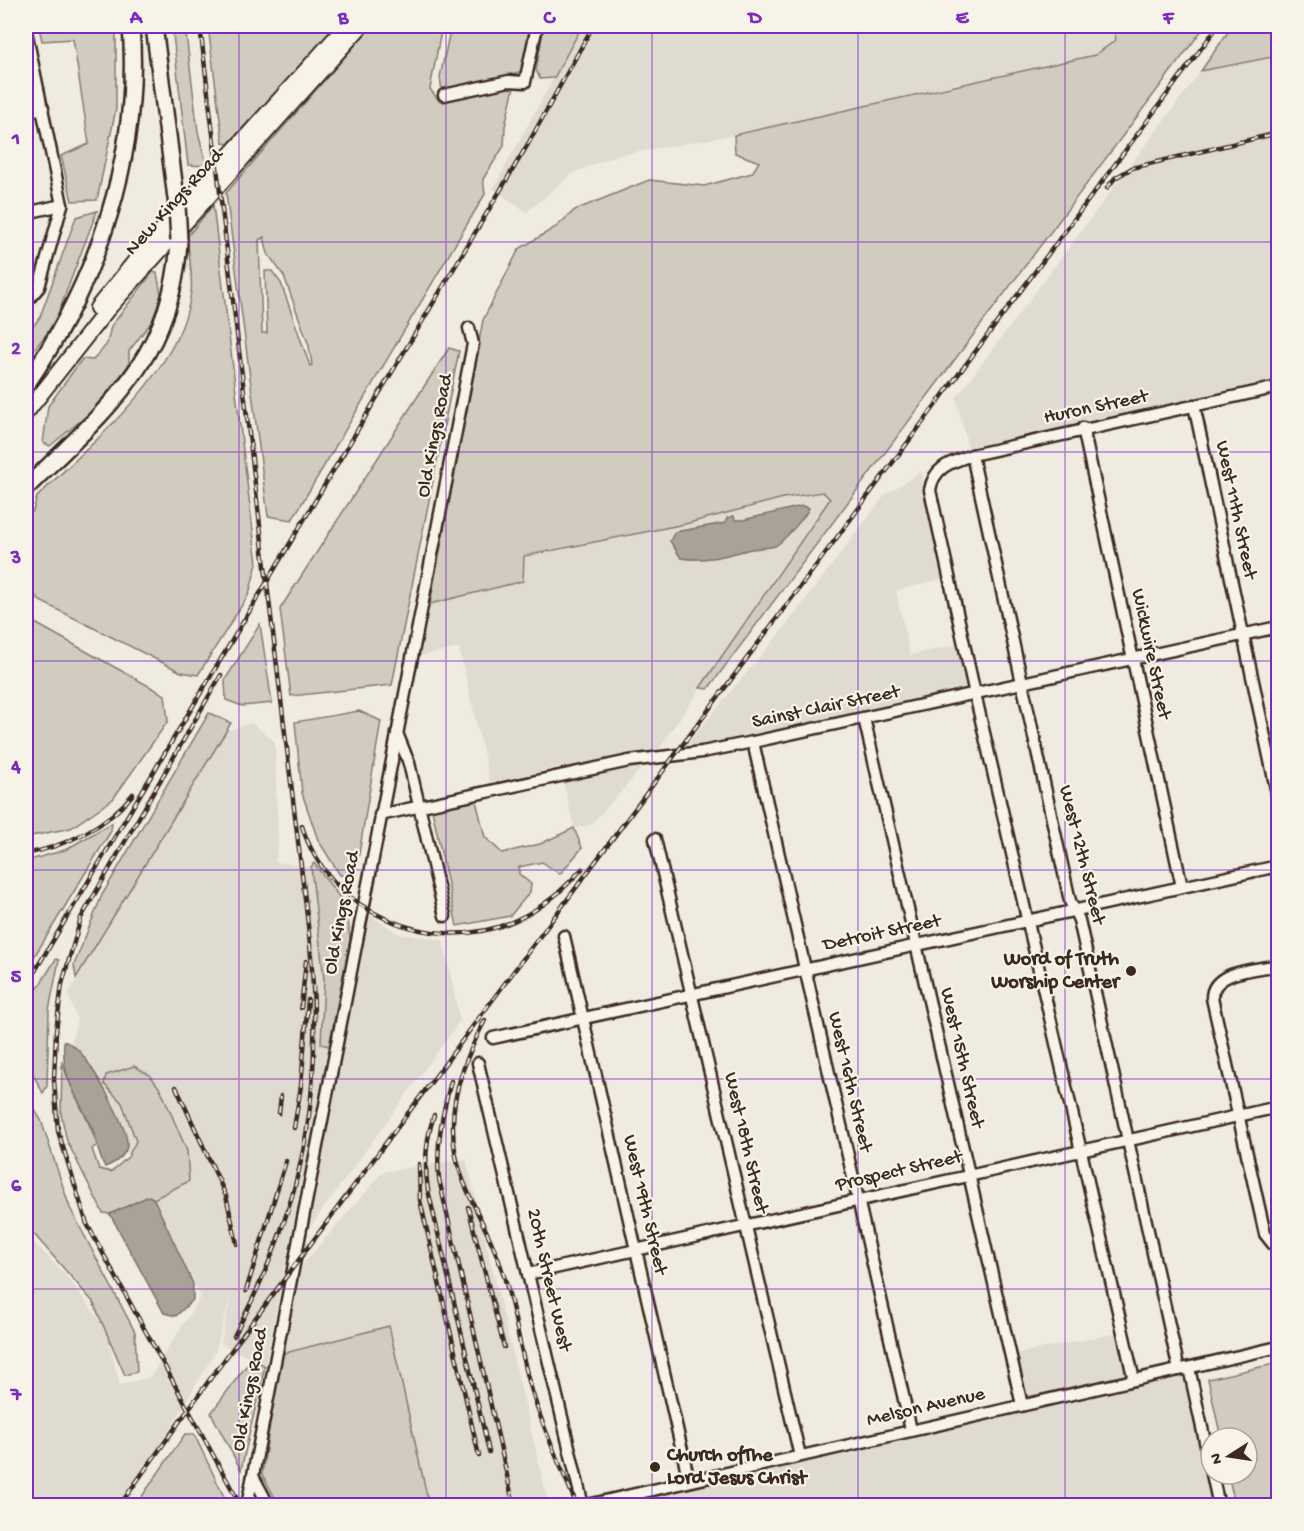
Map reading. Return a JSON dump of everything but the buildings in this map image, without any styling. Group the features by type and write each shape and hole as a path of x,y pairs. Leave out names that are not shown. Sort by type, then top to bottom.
{"highway":[{"path":"26,386 65,325 106,229 119,179 128,129 132,84 131,26"},
{"path":"26,488 123,391 147,357 168,306 176,273 179,240 177,206 154,26"}],"main road":[{"name":"New Kings Road","path":"26,397 248,144 346,26"},
{"name":"New Kings Road","path":"248,144 361,26"},
{"name":"New Kings Road","path":"26,413 103,307"}],"street":[{"path":"444,95 509,81 525,82 537,26"},
{"path":"26,31 62,205 39,286 28,300"},
{"path":"26,112 43,108"},
{"path":"26,213 62,205"},
{"name":"Old Kings Road","path":"247,1506 472,344 469,328"},
{"name":"Huron Street","path":"975,694 930,498 931,482 935,473 944,465 972,455 1278,387"},
{"name":"West 11th Street","path":"1194,405 1278,798"},
{"name":"Wickwire Street","path":"1083,429 1182,888"},
{"name":"West 12th Street","path":"972,455 1071,901 1076,911 1129,1141 1199,1426"},
{"path":"26,499 48,466"},
{"name":"Sainst Clair Street","path":"380,815 629,761 683,755 753,742 1278,627"},
{"path":"975,694 1134,1380"},
{"name":"West 15th Street","path":"864,718 1022,1405"},
{"path":"396,732 409,763 445,916"},
{"name":"West 16th Street","path":"753,742 910,1430"},
{"name":"West 18th Street","path":"655,839 800,1456"},
{"name":"Detroit Street","path":"493,1038 1278,866"},
{"name":"West 19th Street","path":"564,936 689,1481"},
{"path":"1276,1245 1265,1234 1212,998 1214,987 1223,978 1278,965"},
{"name":"20th Street West","path":"478,1062 583,1506"},
{"name":"Prospect Street","path":"528,1274 1278,1107"},
{"name":"Melson Avenue","path":"583,1506 1278,1347"},
{"path":"253,1476 269,1506"},
{"path":"1215,1486 1219,1506"}],"shaded area":[{"path":"116,26 116,109 97,200 72,201 61,156 89,144 73,39 42,41 39,27"},
{"path":"172,26 185,26 198,132 207,166 188,165"},
{"path":"208,26 337,26 228,144 223,143"},
{"path":"372,26 442,26 430,89 439,101 508,85 514,87 505,126 504,146 483,179 485,194 292,520 268,516 226,193","holes":["264,237 268,254 284,276 309,346 312,365 310,366 281,283 272,271 265,271 267,333 262,333 259,240"]},
{"path":"451,26 532,26 521,71 512,76 442,91 440,77"},
{"path":"544,26 582,26 554,78 540,79 536,70"},
{"path":"582,26 1113,26 1116,40 1095,55 734,135 614,156 573,173 527,212 493,189"},
{"path":"1113,26 1205,26 708,689 700,688 830,499 823,492 783,498 685,524 524,556 523,581 430,604 483,320 519,249 556,227 575,210 649,180 704,186 752,173 759,162 735,153 734,135 1095,55 1116,40"},
{"path":"1232,26 1278,26 1278,56 1201,71"},
{"path":"1278,56 1278,384 969,451 956,398 1201,71"},
{"path":"213,205 257,564 249,594 198,675 181,672 40,601 26,585 26,519 33,511 37,497 107,430 152,378 171,350 184,321 191,292 187,237"},
{"path":"97,211 54,324 26,360 26,336 40,317 76,217"},
{"path":"153,272 157,273 161,294 156,316 129,351 129,365 97,407 50,446 43,443 48,406 82,359 93,360 107,344 111,326"},
{"path":"449,348 459,351 392,685 291,696 280,609"},
{"path":"921,472 945,578 896,591 910,655 960,644 970,691 682,750 784,628 885,495"},
{"path":"823,492 830,499 658,750 591,825 574,828 560,767 490,783 459,648 420,656 430,604 523,581 524,556 685,524 783,498"},
{"path":"802,506 809,508 807,512 788,535 775,546 716,557 690,559 681,558 670,541 675,532 725,523 727,518 734,516 735,520 743,520"},
{"path":"26,618 165,695 168,721 113,799 71,828 26,837"},
{"path":"260,624 272,703 242,706 226,700 225,680"},
{"path":"359,711 381,721 355,878 340,875 318,840 302,793 295,722"},
{"path":"209,713 231,723 76,978 74,965 102,895"},
{"path":"252,723 275,742 278,846 275,862 311,867 324,979 321,1044 329,1046 265,1366 221,1344 230,1298 215,1352 126,1505 26,1505 26,1234 67,1277 105,1327 120,1385 150,1377 201,1296 71,1044 77,1019 68,994 221,732"},
{"path":"476,801 485,837 502,853 540,844 574,828 582,848 560,874 542,862 519,867 519,874 531,884 530,892 510,916 457,926 432,810"},
{"path":"112,823 111,831 26,970 26,861 65,850"},
{"path":"314,863 347,907 350,940 329,1046 321,1044 324,979 311,867"},
{"path":"365,912 399,934 443,940 460,1021 302,1238"},
{"path":"56,959 59,960 49,1010 47,1086 43,1093 26,1061 26,1007"},
{"path":"64,1041 76,1048 90,1065 122,1125 127,1146 122,1156 105,1167 93,1131 68,1076 65,1066"},
{"path":"62,1061 97,1145 92,1149 99,1169 111,1172 128,1157 136,1141 122,1103 104,1084 106,1075 134,1066 150,1075 161,1090 187,1151 189,1181 154,1199 149,1196 110,1214 103,1213 67,1141 61,1114"},
{"path":"26,1096 41,1120 70,1208 135,1332 137,1372 125,1375 93,1302 26,1225"},
{"path":"466,1159 549,1505 429,1505 389,1326 281,1354 303,1264 383,1172"},
{"path":"149,1196 154,1199 193,1284 193,1300 176,1316 164,1313 110,1214"},
{"path":"389,1326 429,1505 279,1505 262,1474 281,1354"},
{"path":"1118,1333 1129,1378 1025,1400 1015,1354"},
{"path":"252,1358 265,1366 241,1470 211,1413"},
{"path":"1278,1363 1278,1505 1235,1505 1231,1486 1259,1486 1259,1426 1218,1426 1208,1379"},
{"path":"1180,1377 1184,1379 1192,1399 1199,1432 1199,1486 1211,1486 1215,1506 601,1506 1137,1383"},
{"path":"185,1434 194,1434 228,1505 136,1505"}],"railway":[{"path":"200,26 307,916 314,1029 313,1082 296,1182 281,1232 260,1283 234,1336"},
{"path":"26,986 528,144 593,26"},
{"path":"119,1506 213,1375 1218,26"},
{"path":"1107,188 1115,178 1132,168 1278,133"},
{"path":"221,675 81,918 62,984 56,1031 54,1080 58,1131 87,1224 241,1506"},
{"path":"26,854 56,846 84,833 111,816 133,794"},
{"path":"302,826 315,856 335,882 359,903 387,919 418,929 450,933 482,931 514,921 551,899 582,869"},
{"path":"301,1008 306,961"},
{"path":"294,1128 301,1086 308,1000"},
{"path":"485,1020 467,1059 458,1086 453,1114 454,1147 470,1198 493,1247 505,1280 536,1406 577,1506"},
{"path":"451,1081 440,1130 439,1179 514,1506"},
{"path":"176,1087 226,1196 237,1244"},
{"path":"279,1113 281,1096"},
{"path":"434,1115 426,1152 428,1190 489,1452"},
{"path":"246,1291 286,1161"},
{"path":"419,1164 420,1200 479,1456"},
{"path":"468,1207 504,1347"}],"place":[{"name":"Word of Truth Worship Center","path":"1131,971"},
{"name":"Church ofThe Lord Jesus Christ","path":"655,1467"}]}
